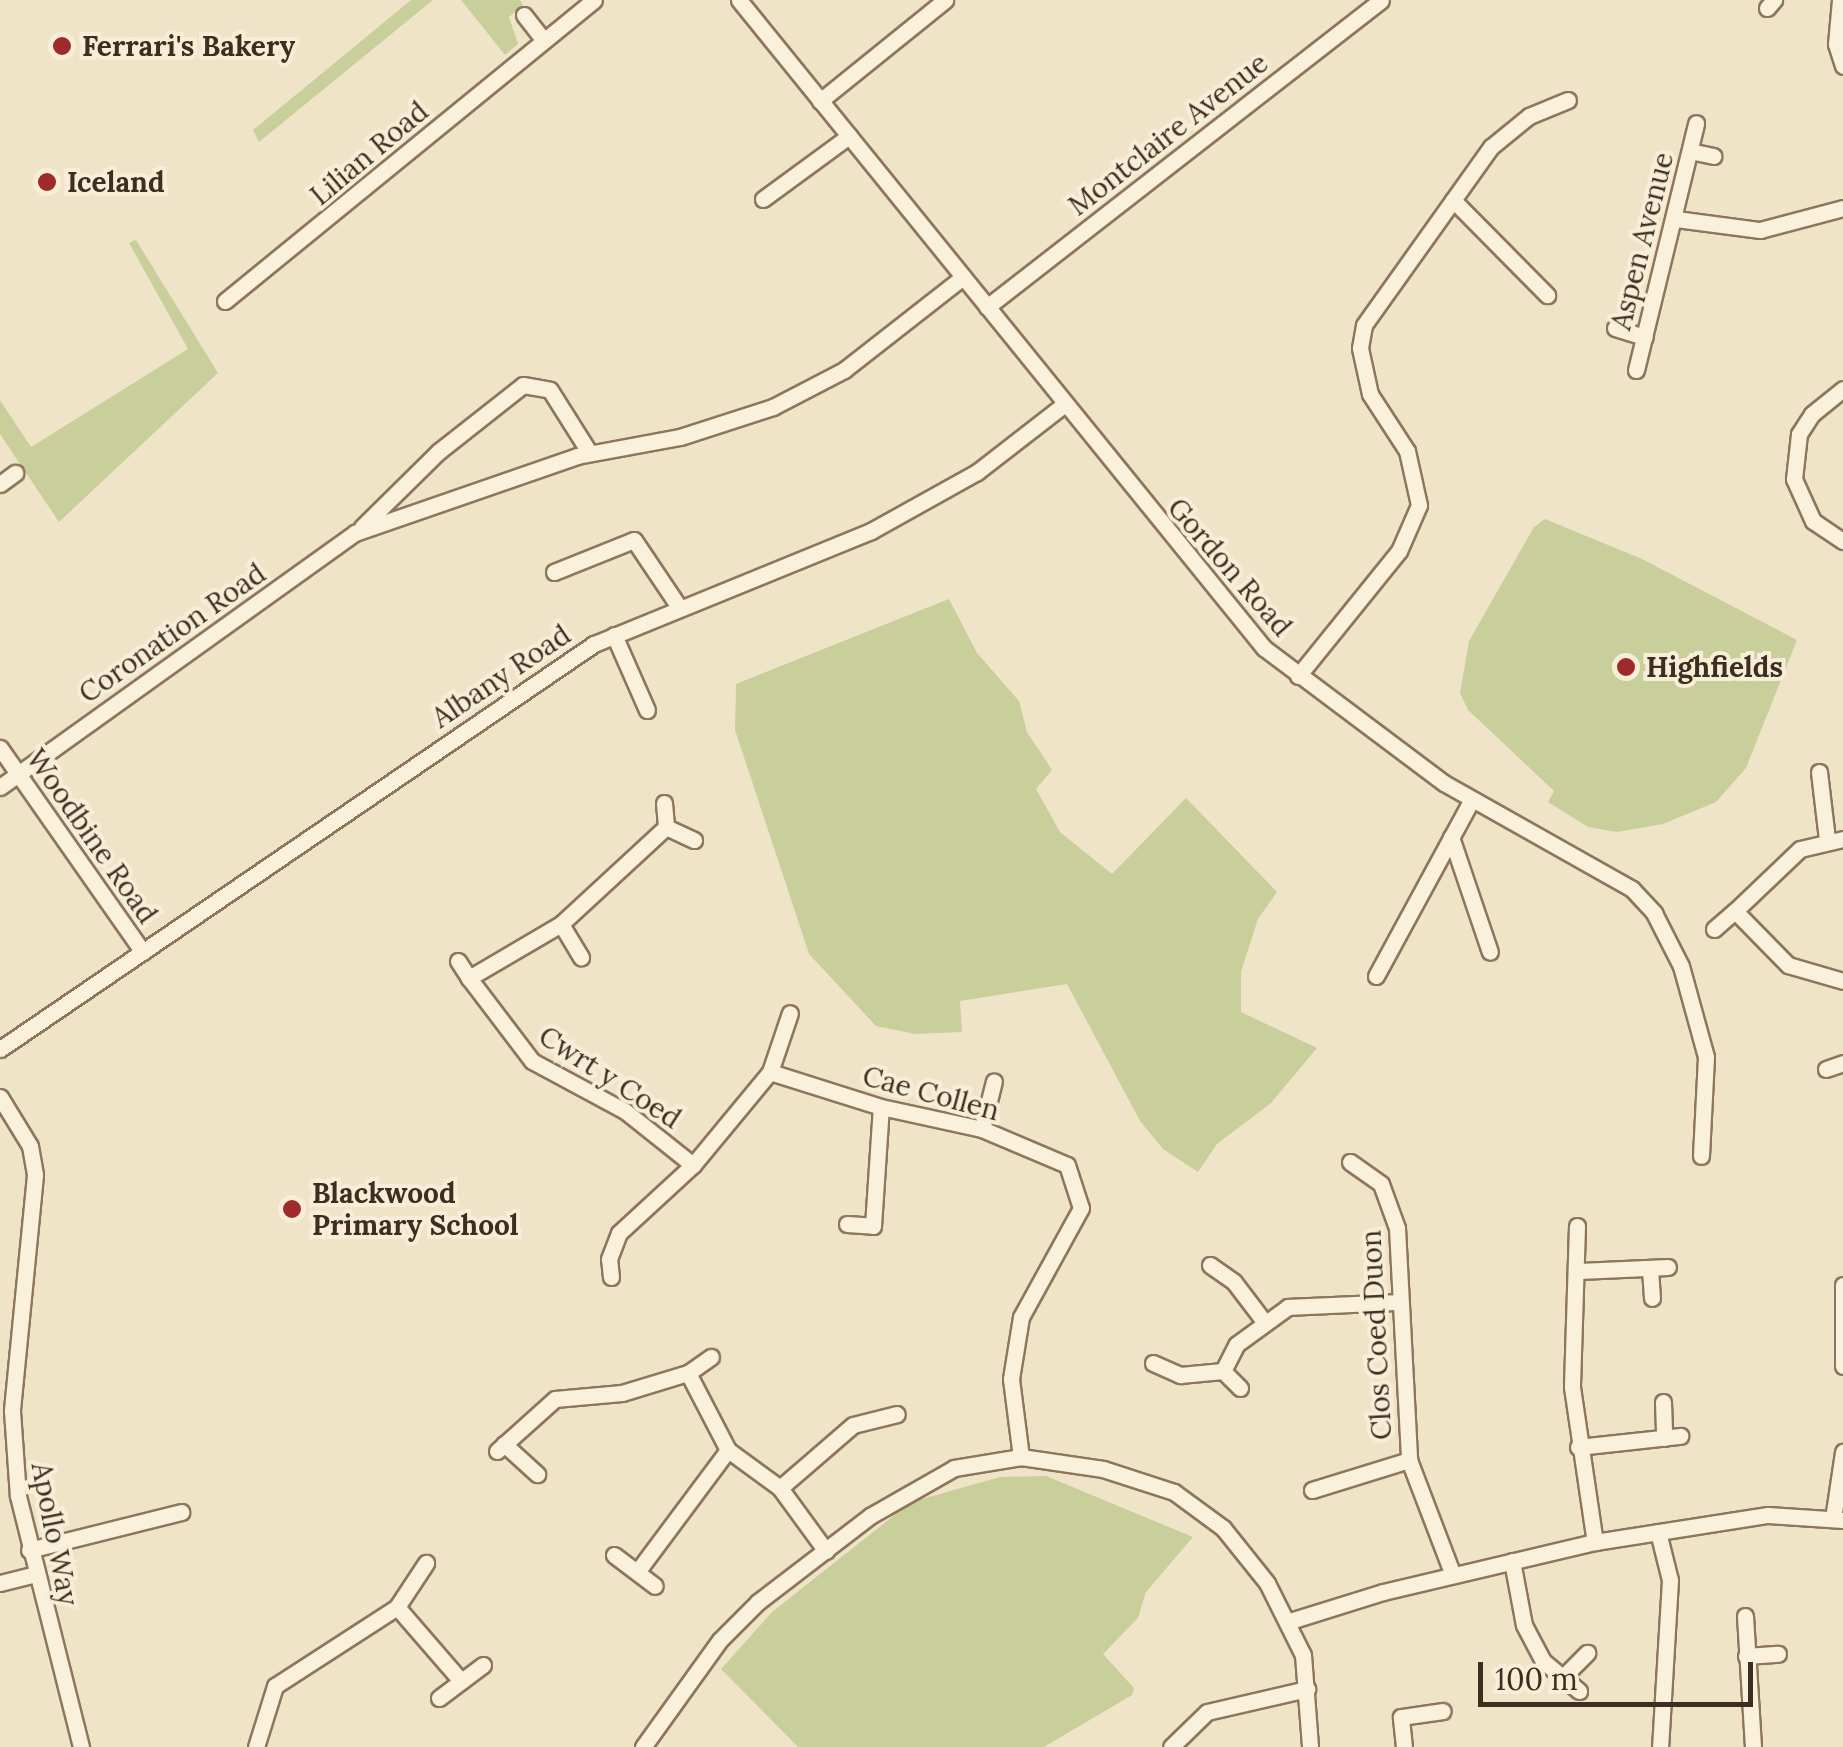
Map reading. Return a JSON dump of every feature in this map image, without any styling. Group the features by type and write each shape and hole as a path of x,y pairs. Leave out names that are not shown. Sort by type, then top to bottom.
{"street":[{"name":"Lilian Road","path":"225,302 594,0"},
{"name":"Gordon Road","path":"739,0 964,277 1062,406 1243,626 1298,676 1472,799 1632,889 1654,913 1681,966 1706,1057 1700,1156"},
{"path":"820,100 945,0"},
{"name":"Montclaire Avenue","path":"987,308 1381,0"},
{"path":"1837,1 1836,44 1843,66"},
{"path":"524,15 543,39"},
{"path":"1298,676 1399,552 1420,505 1407,451 1370,394 1360,348 1376,302 1510,130 1568,100"},
{"name":"Aspen Avenue","path":"1636,370 1676,219 1696,123"},
{"path":"763,199 849,136"},
{"path":"1690,151 1713,156"},
{"path":"1453,200 1547,295"},
{"path":"1676,219 1760,230 1843,208"},
{"name":"Coronation Road","path":"355,534 464,490 589,452 680,437 773,407 844,370 964,277"},
{"path":"1615,328 1645,337"},
{"name":"Coronation Road","path":"0,786 355,534 438,452 523,385 550,390 589,452"},
{"path":"1843,390 1812,414 1799,434 1794,478 1812,521 1843,541"},
{"name":"Albany Road","path":"0,1048 456,735 614,635 872,532 976,472 1062,406"},
{"path":"0,484 15,474"},
{"path":"554,572 634,540 680,607"},
{"path":"614,635 647,710"},
{"name":"Woodbine Road","path":"0,748 144,952"},
{"path":"1714,929 1800,849 1835,839 1819,772"},
{"path":"1376,976 1472,799"},
{"path":"664,802 666,827"},
{"path":"666,827 694,840"},
{"path":"469,978 561,924 666,827"},
{"path":"1452,837 1490,952"},
{"path":"1735,911 1788,965 1843,981"},
{"path":"561,924 581,956"},
{"name":"Cwrt y Coed","path":"458,961 532,1060 626,1111 693,1165"},
{"path":"611,1278 609,1259 619,1233 693,1165 770,1072 790,1014"},
{"path":"1826,1068 1843,1063"},
{"name":"Cae Collen","path":"770,1072 881,1108 982,1129 1067,1165 1080,1208 1022,1317 1010,1379 1021,1457"},
{"path":"982,1129 994,1082"},
{"name":"Apollo Way","path":"0,1097 30,1146 35,1175 14,1453 35,1574 81,1747"},
{"path":"847,1224 873,1226 881,1108"},
{"name":"Clos Coed Duon","path":"1350,1162 1380,1184 1391,1202 1409,1460 1453,1575"},
{"path":"1576,1226 1579,1271 1572,1387 1595,1542"},
{"path":"1210,1265 1234,1282 1263,1320"},
{"path":"1579,1271 1668,1267"},
{"path":"1650,1269 1652,1298"},
{"path":"1843,1284 1843,1366"},
{"path":"1223,1372 1238,1344 1263,1320 1288,1307 1400,1302"},
{"path":"0,1345 20,1345"},
{"path":"537,1474 501,1448 555,1400 622,1394 688,1373 712,1357"},
{"path":"1153,1363 1180,1375 1223,1372 1240,1388"},
{"path":"688,1373 728,1450 780,1488 826,1550"},
{"path":"1578,1446 1672,1436 1662,1402"},
{"path":"780,1488 853,1425 896,1414"},
{"path":"637,1572 728,1450"},
{"path":"1290,1621 1453,1575 1595,1542 1768,1516 1838,1520 1843,1452"},
{"path":"643,1747 720,1640 870,1516 954,1468 1021,1457 1102,1468 1174,1492 1223,1528 1290,1621 1304,1655 1310,1747"},
{"path":"1312,1490 1409,1460"},
{"path":"30,1550 181,1512"},
{"path":"1658,1532 1670,1580 1660,1747"},
{"path":"614,1554 655,1586"},
{"path":"1512,1561 1524,1625 1543,1661 1578,1690"},
{"path":"256,1747 262,1712 285,1676 398,1607 426,1563"},
{"path":"0,1583 35,1574"},
{"path":"398,1607 462,1681"},
{"path":"1745,1616 1753,1747"},
{"path":"1564,1676 1588,1653"},
{"path":"1746,1656 1778,1654"},
{"path":"439,1698 483,1665"},
{"path":"1171,1747 1207,1712 1307,1689"},
{"path":"1404,1747 1401,1718 1443,1710"}],"green space":[{"path":"411,0 433,0 259,142 253,130"},
{"path":"461,0 520,0 523,5 509,17 518,44 505,55"},
{"path":"136,240 218,373 59,522 0,434 0,400 31,447 188,349 129,243"},
{"name":"Highfields","path":"1545,519 1642,559 1797,640 1746,768 1716,802 1663,824 1617,832 1588,827 1548,802 1554,791 1468,710 1460,693 1469,641 1534,527"},
{"path":"949,599 977,653 1019,701 1027,732 1052,770 1036,789 1060,832 1112,874 1186,798 1277,892 1258,919 1241,972 1241,1012 1317,1048 1271,1103 1217,1144 1198,1172 1163,1149 1140,1121 1067,984 960,1001 962,1032 915,1034 876,1026 809,954 735,730 736,684"},
{"path":"1046,1476 1193,1537 1146,1592 1138,1618 1103,1654 1134,1688 1132,1695 1044,1747 798,1747 721,1669 772,1612 911,1502 1000,1477"}],"place":[{"name":"Ferrari's Bakery","path":"62,46"},
{"name":"Iceland","path":"47,182"},
{"name":"Highfields","path":"1626,667"},
{"name":"Blackwood Primary School","path":"292,1209"}]}
